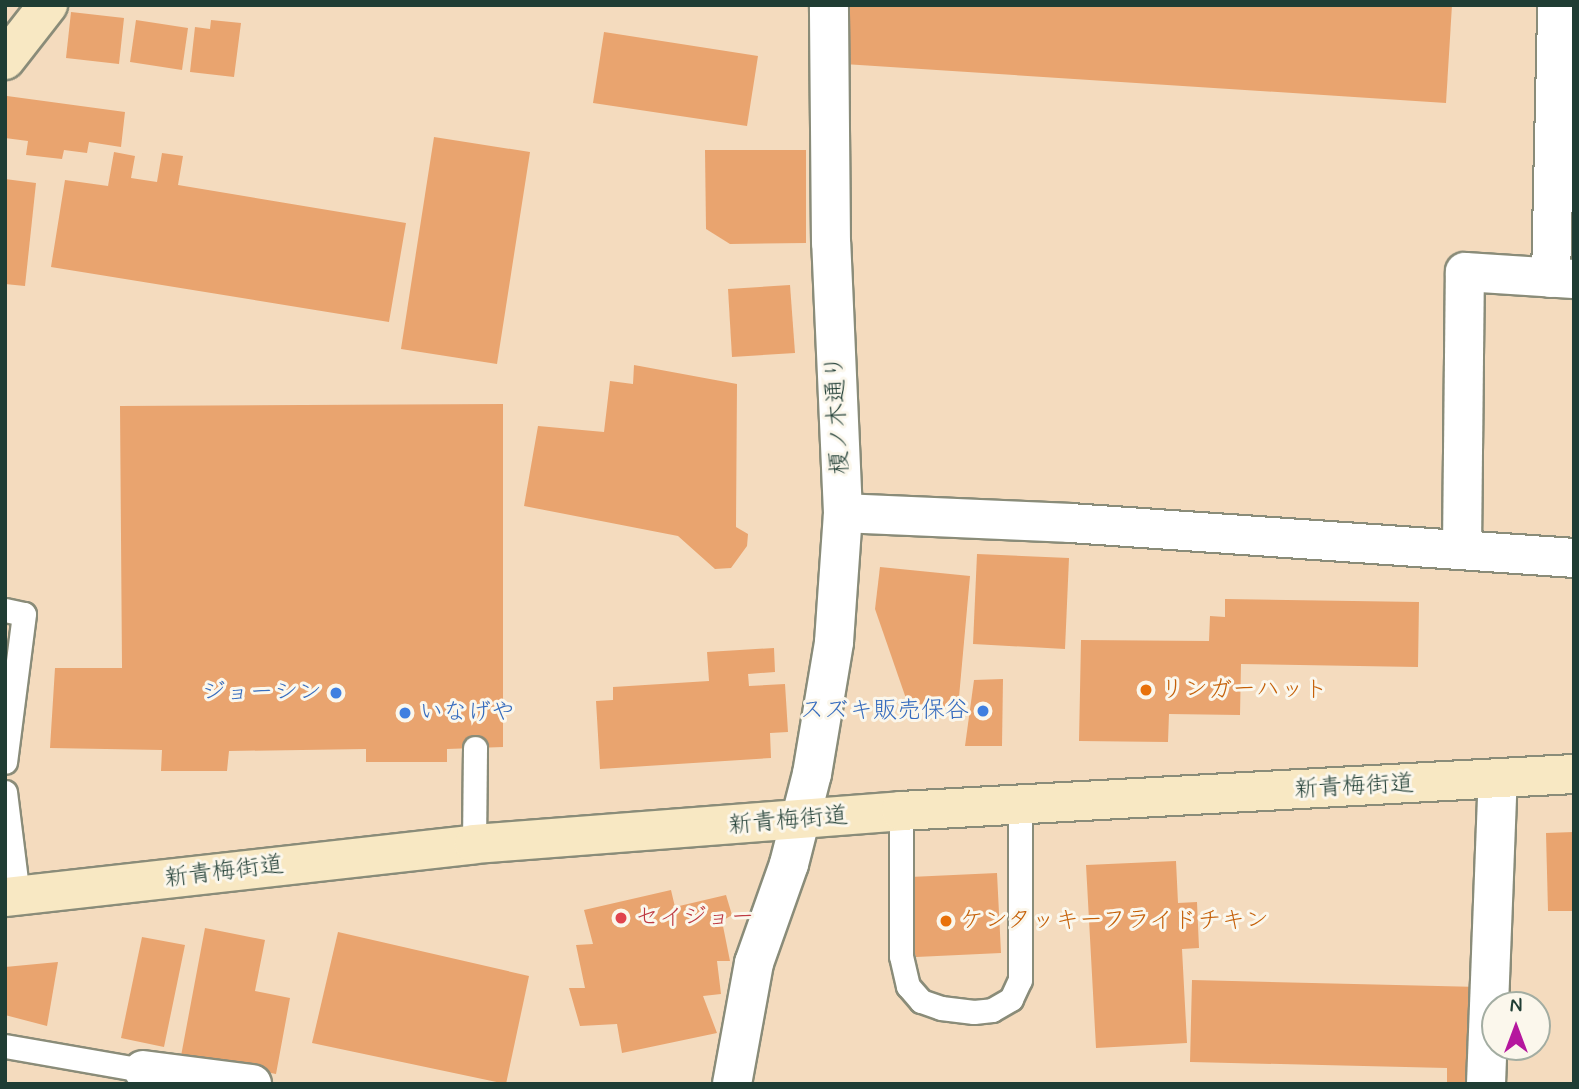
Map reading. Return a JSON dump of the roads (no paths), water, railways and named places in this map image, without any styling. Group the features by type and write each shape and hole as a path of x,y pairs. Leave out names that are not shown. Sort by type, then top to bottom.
{"main road":[{"path":"5,60 48,5"},
{"name":"新青梅街道","path":"11,896 474,844 799,821 901,811 1574,774"}],"street":[{"name":"榎ノ木通り","path":"732,1084 754,963 789,864 812,774 834,642 843,513 831,243 829,5"},
{"path":"1462,548 1465,272 1562,279 1557,5"},
{"path":"843,513 1070,523 1462,548 1574,558"},
{"path":"1486,1084 1498,778"},
{"path":"143,1070 252,1084"}],"lane":[{"path":"5,610 24,614 5,762"},
{"path":"474,844 475,748"},
{"path":"5,792 11,896"},
{"path":"901,811 901,956 908,986 921,1001 941,1008 974,1012 992,1010 1011,999 1020,980 1020,805"},
{"path":"5,1045 143,1070"}],"place":[{"name":"リンガーハット","path":"1146,690"},
{"name":"ジョーシン","path":"336,693"},
{"name":"スズキ販売保谷","path":"983,711"},
{"name":"いなげや","path":"405,713"},
{"name":"セイジョー","path":"621,918"},
{"name":"ケンタッキーフライドチキン","path":"946,921"}]}
